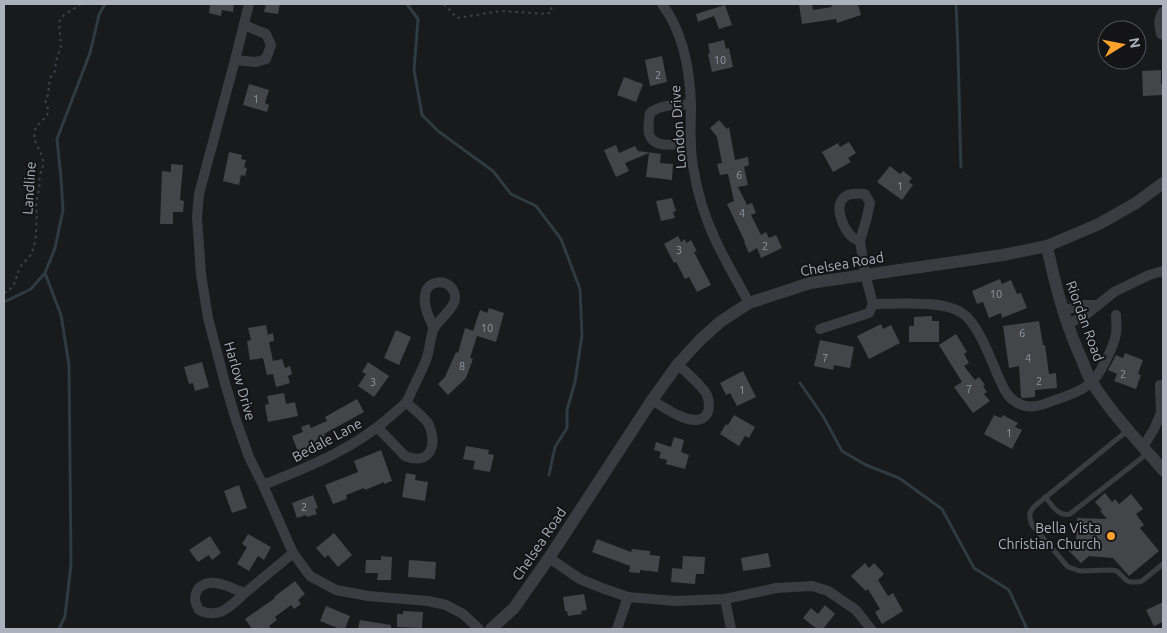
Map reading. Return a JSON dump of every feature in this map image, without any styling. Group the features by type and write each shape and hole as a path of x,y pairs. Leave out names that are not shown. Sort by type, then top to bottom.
{"street":[{"name":"Harlow Drive","path":"249,4 198,194 197,218 201,274 208,318 225,383 249,457 293,553 310,576 336,590 368,596 428,601 446,605 463,614 478,629"},
{"name":"London Drive","path":"662,4 670,15 684,50 690,88 690,143 702,205 715,239 749,303"},
{"path":"1163,12 1159,24 1161,34 1163,35"},
{"path":"235,60 256,62 266,59 271,45 266,34 244,25"},
{"path":"690,143 659,144 653,140 649,132 650,113 655,108 691,104"},
{"name":"Chelsea Road","path":"491,629 514,608 678,364 720,322 749,303 810,283 1003,255 1047,246 1099,224 1136,203 1163,183"},
{"path":"820,329 869,313 872,304 860,241"},
{"name":"Riordan Road","path":"1047,246 1062,311 1071,337 1092,382 1112,412 1163,470"},
{"path":"1067,324 1083,317 1114,292 1149,275 1163,271"},
{"path":"872,304 936,304 962,312 969,318 977,331 1008,396 1016,403 1026,407 1039,406 1073,394 1092,382 1104,366 1116,335 1116,315"},
{"path":"1062,311 1083,305 1098,304"},
{"name":"Bedale Lane","path":"263,485 294,473 349,447 378,428 406,402 426,360 434,329"},
{"path":"652,400 677,416 694,420 702,418 707,413 709,404 707,394 678,364"},
{"path":"1146,450 1161,413 1160,385"},
{"path":"378,428 405,456 417,458 429,454 433,438 428,422 406,402"},
{"path":"245,593 216,583 207,582 195,594 194,601 199,610 207,614 218,613 226,609 293,553"},
{"path":"549,558 580,578 628,598 675,601 725,598 776,588 812,586 828,591 856,610 872,629"},
{"path":"617,629 628,598"},
{"path":"725,598 731,629"}],"lane":[{"path":"1128,430 1045,497 1030,511 1029,516 1032,525 1068,567 1080,571 1117,571 1126,580 1138,582 1142,581 1163,564"},
{"path":"1045,497 1058,512 1065,515 1070,514 1146,450"}],"path":[{"name":"Landline","path":"4,293 14,285 19,269 29,257 34,243 37,198 43,160 34,134 36,127 44,120 47,114 48,109 45,100 61,46 59,22 64,15 81,4"},
{"path":"444,4 457,18 501,11 547,14 552,11 548,4"}],"building":[{"path":"210,4 234,4 233,12 222,10 221,16 209,13"},
{"path":"266,4 280,4 278,14 264,12"},
{"path":"799,4 812,4 813,10 832,7 831,4 858,4 861,15 837,23 836,19 802,24"},
{"path":"725,5 732,25 719,29 714,16 698,22 696,14"},
{"path":"724,40 726,49 729,48 733,67 712,72 708,44"},
{"path":"662,56 667,82 650,86 645,60"},
{"path":"1161,70 1163,95 1143,96 1142,71"},
{"path":"624,77 643,84 636,102 617,95"},
{"path":"249,84 269,90 265,103 269,105 267,112 243,105"},
{"path":"719,120 727,129 729,127 735,160 748,157 749,165 744,167 748,185 738,187 747,205 752,203 756,213 751,215 761,235 766,232 769,238 776,235 782,248 761,258 757,248 749,253 727,204 734,201 728,174 720,175 717,164 722,163 717,137 710,128"},
{"path":"849,142 856,153 848,158 851,162 833,172 822,152 838,143 840,147"},
{"path":"616,145 619,153 635,146 638,151 661,154 660,163 673,164 672,180 646,177 649,153 625,163 629,171 616,177 604,150"},
{"path":"229,152 242,155 241,159 246,160 244,167 247,168 245,176 241,175 239,185 223,181"},
{"path":"171,164 183,165 180,200 184,201 183,212 173,212 173,224 160,224 162,171 171,172"},
{"path":"890,166 900,174 903,171 912,178 909,182 913,185 902,200 877,182"},
{"path":"672,198 676,211 673,212 675,218 661,221 656,201"},
{"path":"678,236 681,242 685,239 686,243 691,240 697,251 694,252 711,285 697,292 689,277 685,279 676,262 674,263 664,244"},
{"path":"1000,279 1002,284 1011,280 1017,294 1021,293 1027,308 1002,318 1001,313 989,318 983,302 977,304 972,291"},
{"path":"489,308 504,313 496,342 477,336 470,358 473,359 466,378 448,395 438,384 445,377 456,352 458,353 465,328 473,331 480,310 487,313"},
{"path":"932,316 932,321 939,321 939,342 909,342 909,326 914,326 914,317"},
{"path":"1039,321 1049,374 1056,373 1057,388 1035,390 1035,397 1023,398 1021,397 1019,366 1009,368 1003,326"},
{"path":"881,324 883,329 891,325 900,343 869,359 857,336"},
{"path":"266,325 268,335 273,333 274,341 269,342 273,361 282,359 285,368 290,366 292,374 288,376 290,383 276,387 273,374 267,375 263,358 250,360 247,341 251,340 248,328"},
{"path":"396,330 411,337 399,365 384,358"},
{"path":"956,334 967,352 964,354 969,363 964,366 975,380 979,377 985,385 983,386 987,392 984,394 990,401 973,413 954,387 962,382 939,345"},
{"path":"820,340 854,347 850,368 834,365 833,370 814,366"},
{"path":"1125,353 1143,360 1138,374 1141,375 1136,389 1114,381 1117,374 1108,370 1116,355 1123,358"},
{"path":"202,362 209,387 195,391 193,383 189,384 184,367"},
{"path":"368,362 389,376 374,397 358,386 366,374 362,372"},
{"path":"743,371 756,397 737,406 730,393 726,395 720,383"},
{"path":"284,393 286,404 295,402 298,416 268,422 265,405 269,404 267,396"},
{"path":"357,399 364,412 324,434 325,436 316,440 318,444 298,452 292,436 303,432 301,427 309,424 311,428 327,421 325,417"},
{"path":"734,415 755,427 749,438 745,436 739,446 720,434"},
{"path":"994,415 1001,418 1003,415 1018,423 1015,427 1022,430 1012,449 984,434"},
{"path":"674,437 684,440 681,452 689,455 685,469 666,464 667,460 659,458 661,452 654,450 656,442 671,447"},
{"path":"466,446 489,450 488,454 494,455 490,472 473,469 475,461 463,459"},
{"path":"381,450 392,481 346,495 347,499 333,504 325,485 358,472 354,461"},
{"path":"406,473 416,475 415,480 428,482 425,501 402,497"},
{"path":"239,485 247,508 232,513 224,491"},
{"name":"Bella Vista Christian Church","path":"1105,493 1112,502 1115,499 1119,504 1131,494 1143,509 1136,514 1144,525 1140,528 1159,551 1129,576 1113,558 1089,556 1081,563 1068,550 1076,543 1077,518 1107,519 1095,502"},
{"path":"313,495 318,508 315,509 317,514 297,518 292,503"},
{"path":"334,533 352,555 338,567 328,555 325,558 316,548"},
{"path":"248,534 271,547 264,560 258,556 249,571 237,564 247,547 242,544"},
{"path":"210,536 221,553 212,560 209,555 198,562 189,550"},
{"path":"597,539 631,552 632,549 650,551 650,555 660,556 658,572 640,570 640,573 629,572 630,566 592,552"},
{"path":"768,553 771,567 743,571 741,558"},
{"path":"381,556 392,557 391,580 377,580 378,573 365,573 366,560 381,560"},
{"path":"683,556 705,557 704,574 696,574 695,584 671,582 672,568 682,569"},
{"path":"409,560 436,562 435,579 408,577"},
{"path":"865,563 869,568 874,563 884,574 878,580 888,596 893,593 903,611 882,624 875,612 880,609 868,589 866,591 851,576"},
{"path":"295,581 305,594 298,600 301,604 294,609 291,605 275,617 277,620 269,626 271,629 252,629 245,619"},
{"path":"584,594 587,610 581,611 582,614 568,616 567,611 565,611 563,597"},
{"path":"1163,602 1163,622 1154,626 1146,610"},
{"path":"825,605 835,614 823,629 817,629 803,618 811,608 818,614"},
{"path":"326,606 350,616 345,629 340,629 320,621"},
{"path":"403,611 423,612 422,628 397,627 397,614 403,614"},
{"path":"360,620 391,625 391,629 358,629"}],"waterway":[{"path":"59,629 65,616 71,564 69,365 61,315 45,273 55,248 63,210 57,139 90,53 99,15 105,4"},
{"path":"407,4 418,19 414,70 422,115 438,131 493,171 511,194 536,206 561,239 580,289 582,335 575,382 567,410 567,428 555,447 549,475"},
{"path":"956,4 961,167"},
{"path":"4,302 31,289 45,273"},
{"path":"800,383 823,416 842,451 866,465 899,478 942,509 974,568 1009,590 1027,629"}],"place":[{"name":"Bella Vista Christian Church","path":"1111,536"}]}
